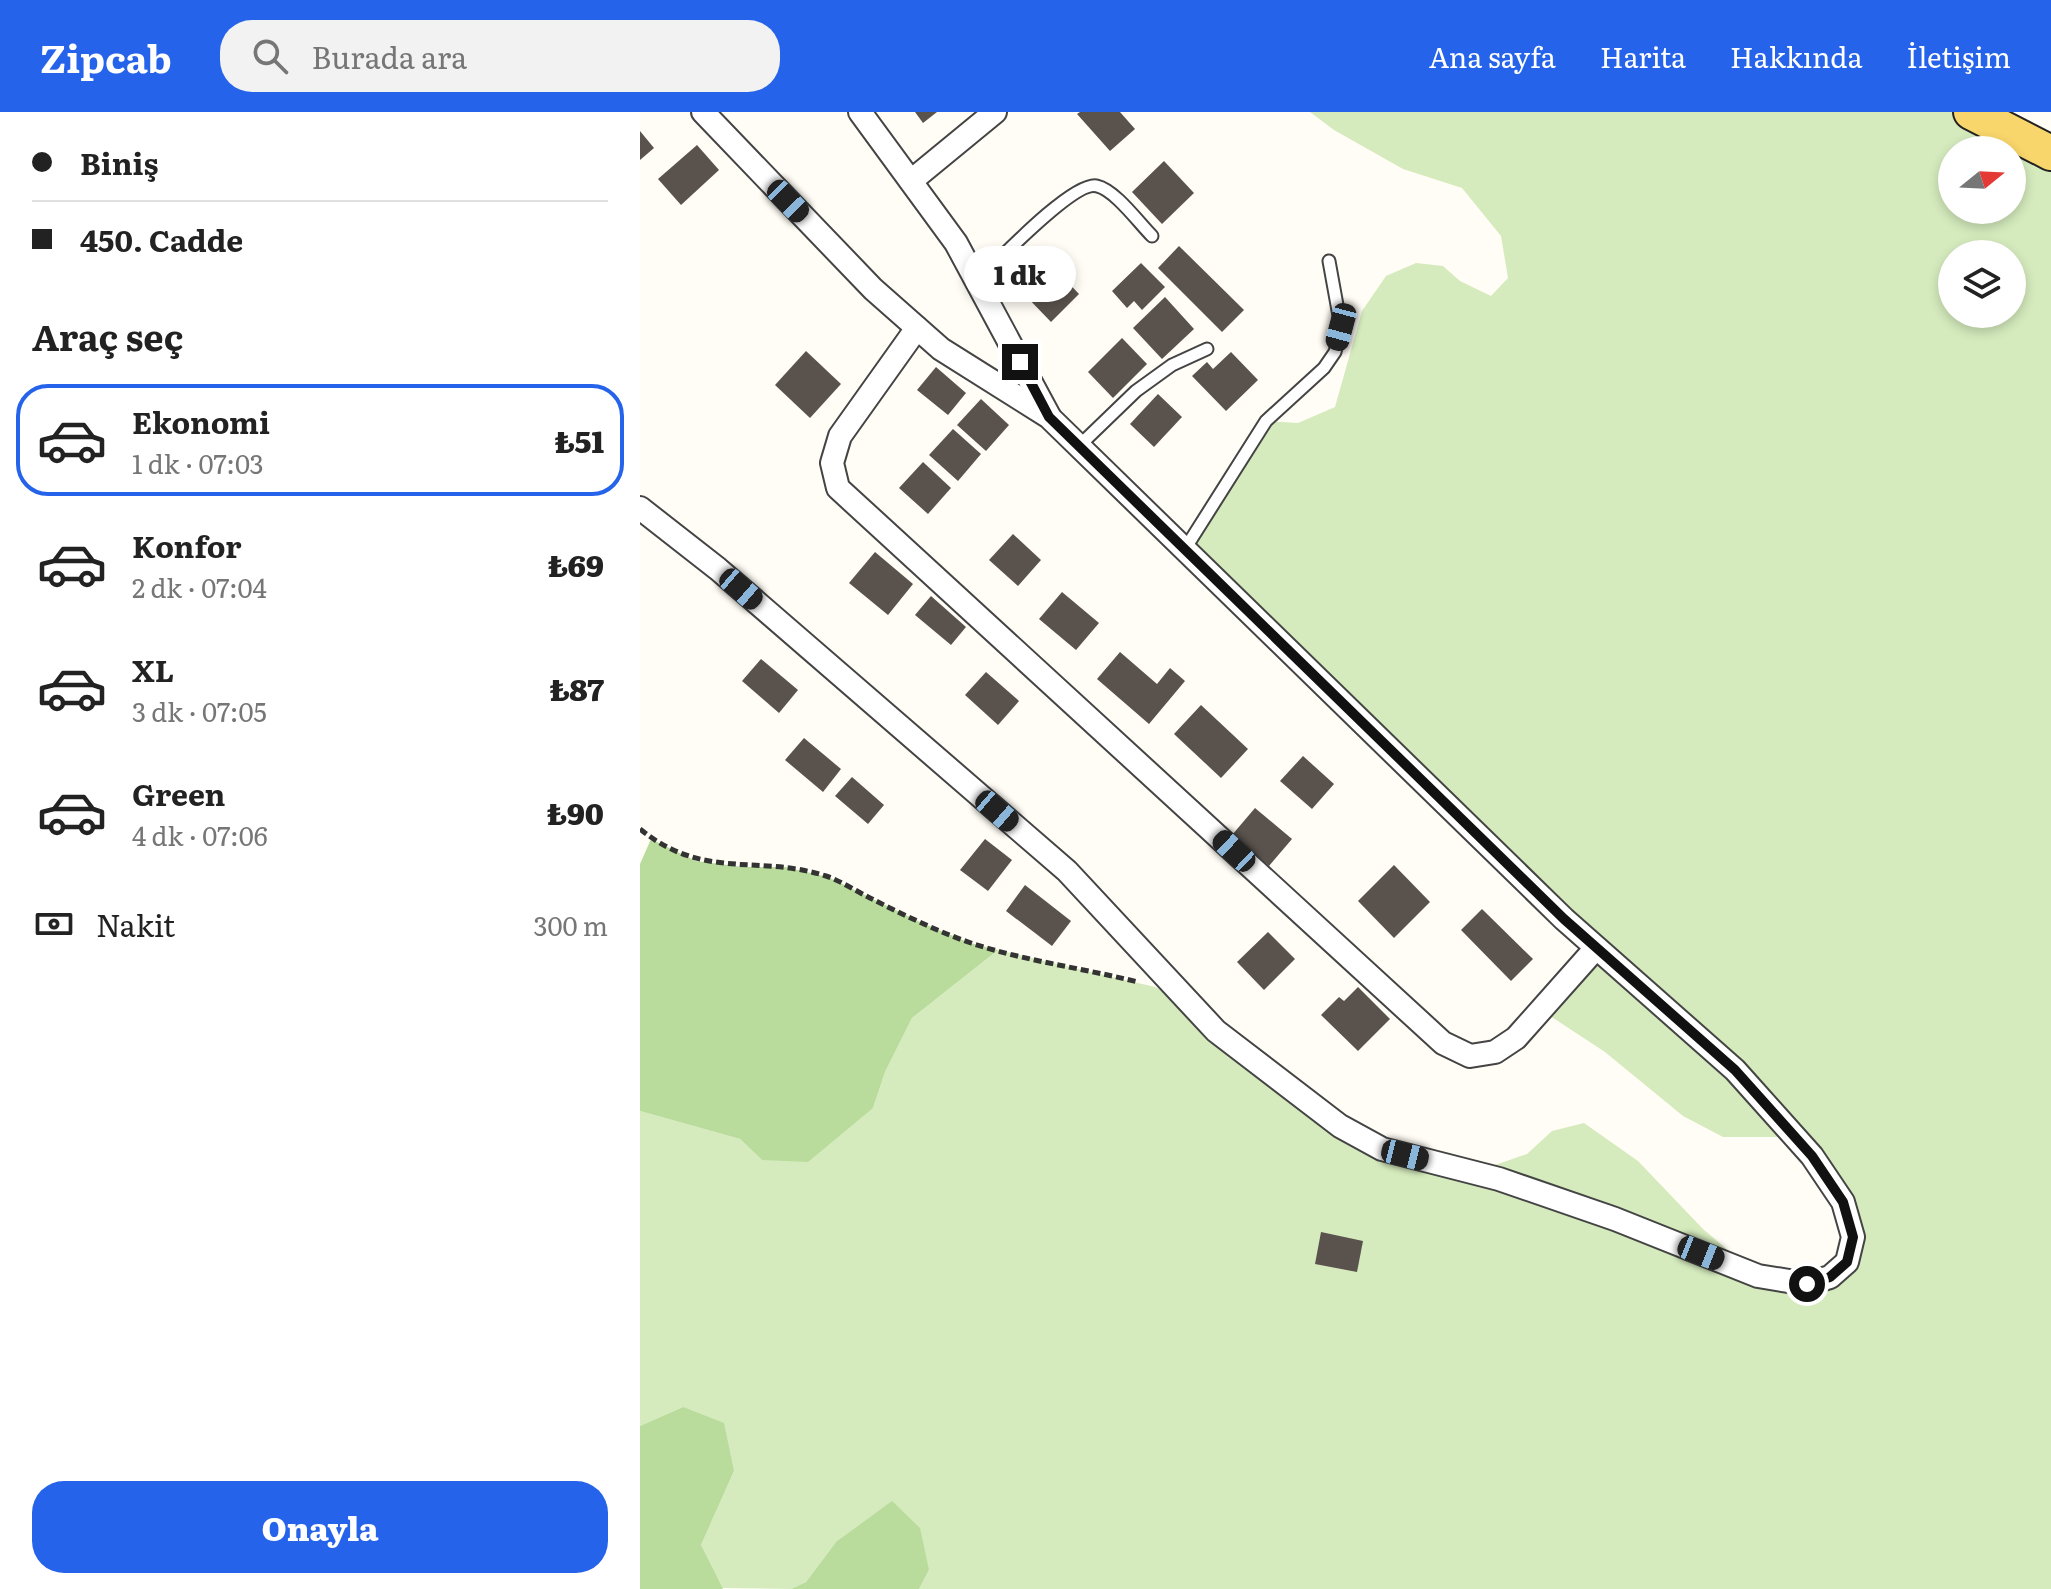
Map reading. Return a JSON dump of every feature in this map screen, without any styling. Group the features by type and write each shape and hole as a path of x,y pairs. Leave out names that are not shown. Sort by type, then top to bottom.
{"main road":[{"path":"1971,112 2051,153"}],"street":[{"path":"640,508 718,569 1067,871 1216,1031 1340,1126 1382,1149 1499,1179 1615,1219 1758,1276 1807,1284 1830,1277 1847,1262 1853,1237 1843,1202 1812,1156 1735,1070 1553,909 1049,417 941,349 873,289 703,112"},
{"path":"860,112 956,243 1049,417"},
{"path":"911,181 995,112"},
{"path":"917,328 840,436 832,463 838,488 1443,1043 1470,1056 1495,1052 1516,1038 1596,948"}],"lane":[{"path":"977,281 1052,210 1081,188 1094,184 1107,189 1152,236"},
{"path":"1185,549 1266,421 1324,368 1335,352 1341,327 1329,261"},
{"path":"1079,446 1136,391 1172,365 1207,349"}],"path":[{"path":"640,829 651,839 696,861 743,867 785,867 828,877 970,943 1143,984"}],"green space":[{"path":"1310,112 1971,112 2018,136 1938,136 1938,224 2026,224 2026,140 2051,153 2051,1589 919,1589 929,1570 836,1542 806,1582 791,1589 720,1588 701,1545 734,1471 683,1407 640,1426 640,1111 740,1139 762,1160 873,1108 885,1072 912,1018 998,950 1155,987 1192,1006 1340,1126 1475,1172 1527,1154 1552,1131 1584,1123 1638,1161 1703,1229 1758,1276 1830,1277 1853,1237 1795,1137 1723,1137 1683,1116 1605,1052 1541,1010 1596,949 1185,549 1266,421 1298,423 1335,407 1362,311 1386,276 1416,263 1443,266 1460,281 1491,296 1508,278 1501,236 1462,188 1403,169 1334,130"},
{"path":"651,839 696,861 743,867 785,867 828,877 922,923 970,943 998,950 912,1018 885,1072 873,1108 808,1162 762,1160 740,1139 640,1111 640,864"},
{"path":"683,1407 724,1423 734,1471 701,1545 723,1589 640,1589 640,1426"},
{"path":"892,1501 920,1528 929,1570 919,1589 791,1589 806,1582 836,1542"}],"building":[{"path":"915,112 937,112 923,123"},
{"path":"1120,112 1135,129 1110,151 1077,114"},
{"path":"640,131 654,148 640,160"},
{"path":"697,145 719,170 681,205 658,179"},
{"path":"1164,161 1194,193 1162,224 1132,192"},
{"path":"1033,246 1079,294 1051,322 1025,295 1039,281 1019,260"},
{"path":"1179,246 1244,310 1222,332 1158,268"},
{"path":"1141,263 1165,287 1142,310 1134,301 1127,308 1112,291"},
{"path":"1165,297 1194,329 1162,359 1133,328"},
{"path":"1122,338 1147,364 1113,398 1088,372"},
{"path":"806,351 841,384 810,418 775,385"},
{"path":"1231,352 1258,380 1226,411 1192,376 1207,362 1213,369"},
{"path":"936,367 966,393 948,415 917,390"},
{"path":"1158,394 1182,417 1154,447 1130,424"},
{"path":"981,399 1009,425 986,451 957,425"},
{"path":"953,429 981,454 958,481 929,455"},
{"path":"923,462 951,488 928,514 899,488"},
{"path":"1013,534 1041,560 1018,586 989,560"},
{"path":"875,552 913,584 888,615 849,583"},
{"path":"1062,592 1099,623 1076,650 1039,619"},
{"path":"931,596 966,627 951,645 915,615"},
{"path":"1120,652 1157,684 1170,668 1185,681 1149,724 1097,679"},
{"path":"761,659 798,690 779,713 742,681"},
{"path":"986,672 1019,701 998,725 965,695"},
{"path":"1201,705 1248,749 1221,778 1174,734"},
{"path":"804,738 841,769 823,792 785,760"},
{"path":"1303,756 1334,784 1312,809 1280,781"},
{"path":"852,777 884,805 868,824 835,796"},
{"path":"1255,808 1292,839 1269,866 1232,835"},
{"path":"985,839 1012,860 988,891 960,870"},
{"path":"1394,865 1430,902 1394,938 1358,901"},
{"path":"1025,885 1071,921 1052,946 1006,911"},
{"path":"1482,909 1533,959 1511,981 1461,930"},
{"path":"1268,932 1295,959 1264,990 1237,962"},
{"path":"1358,987 1390,1019 1358,1051 1321,1015 1339,997 1344,1001"},
{"path":"1321,1232 1363,1241 1357,1272 1315,1264"}],"route":[{"path":"1020,362 1049,417 1564,919 1735,1070 1812,1156 1843,1202 1853,1237 1847,1262 1830,1277 1807,1284"}]}
